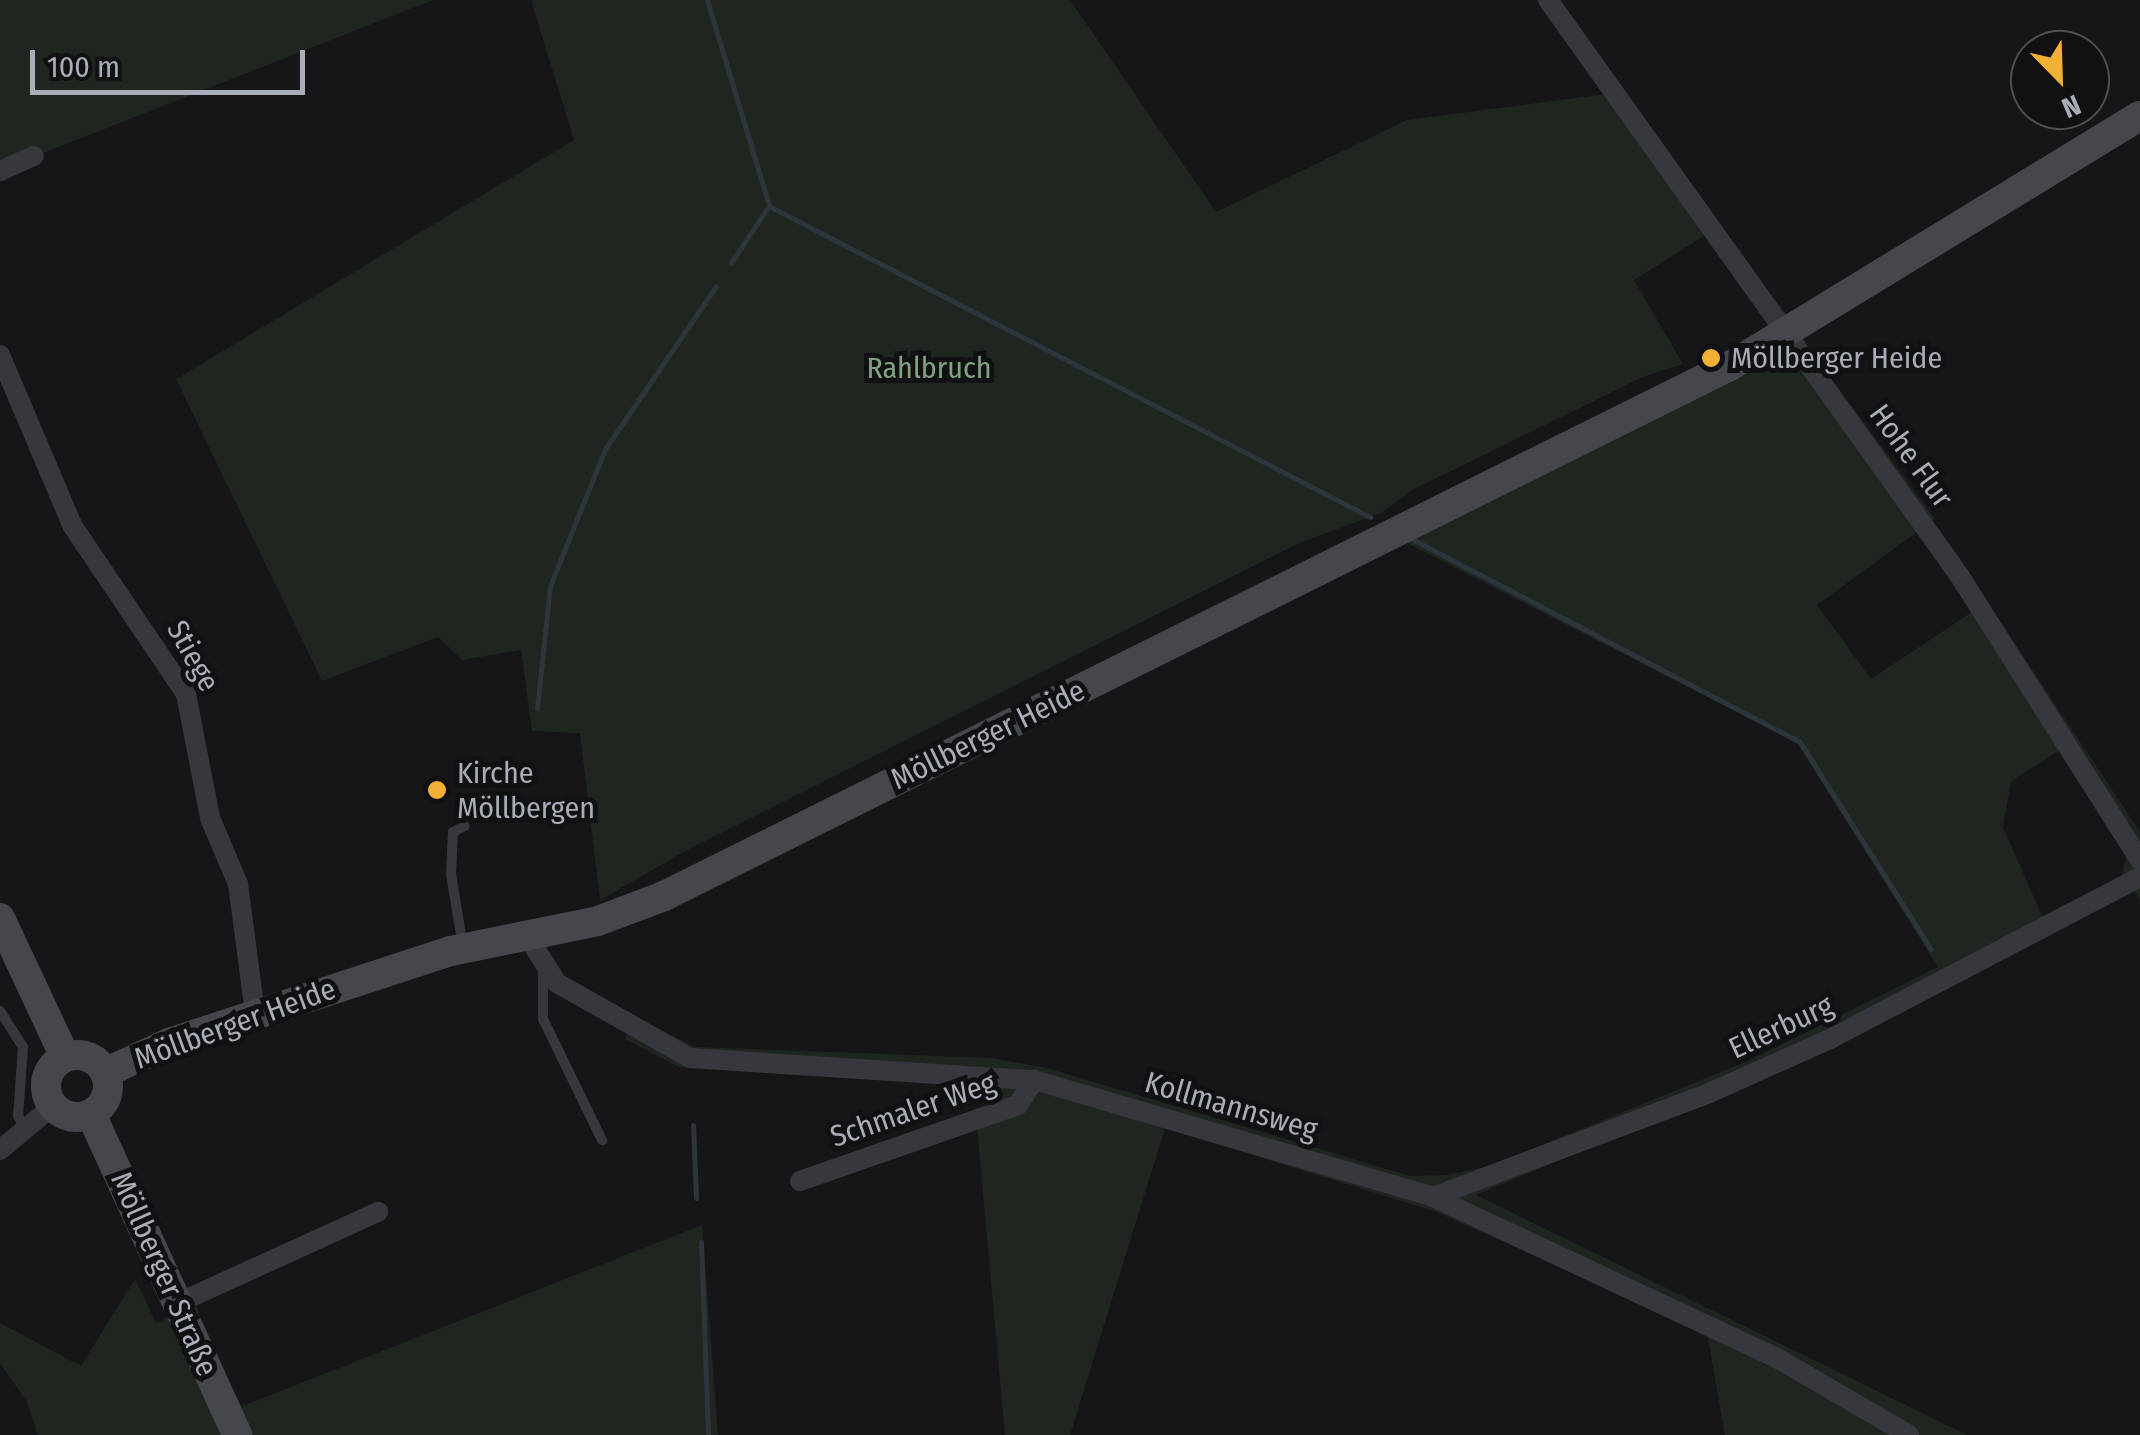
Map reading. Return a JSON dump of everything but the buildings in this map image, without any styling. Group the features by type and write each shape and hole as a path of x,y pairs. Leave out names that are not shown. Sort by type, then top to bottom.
{"street":[{"name":"Hohe Flur","path":"1548,0 1959,575 2140,860"},
{"name":"Möllberger Heide","path":"105,1073 254,1014 463,948 598,921 664,896 1786,336 2140,116"},
{"path":"0,171 34,156"},
{"name":"Stiege","path":"0,356 72,525 186,694 210,818 238,884 254,1014"},
{"name":"Ellerburg","path":"1434,1198 1725,1086 2140,878"},
{"path":"0,918 65,1058"},
{"name":"Kollmannsweg","path":"526,934 542,967 616,1019 690,1058 1034,1080 1434,1198 1775,1356 1909,1435"},
{"path":"65,1058 92,1059 105,1073 108,1092 91,1114 70,1117 53,1106 47,1079 65,1058"},
{"name":"Schmaler Weg","path":"800,1181 1018,1105 1034,1080"},
{"path":"0,1150 53,1106"},
{"name":"Möllberger Straße","path":"91,1114 236,1435"},
{"path":"178,1303 378,1212"}],"lane":[{"path":"463,948 452,874 453,832 465,826"},
{"path":"542,967 544,1019 602,1140"},
{"path":"0,1011 23,1047 18,1116 26,1128"}],"green space":[{"path":"0,0 433,0 0,170"},
{"name":"Rahlbruch","path":"531,0 1070,0 1216,212 1407,120 1606,94 1538,0 1555,0 1704,236 1634,280 1683,364 1643,377 1412,490 1383,512 1299,543 689,849 600,900 580,733 532,731 521,650 462,660 438,637 322,681 176,379 574,140"},
{"path":"1804,342 1935,519 1817,605 1871,679 1987,602 2140,832 2140,901 2133,888 1755,1079 1476,1195 1967,1435 1725,1435 1707,1333 1434,1211 1165,1128 1070,1435 1005,1435 976,1115 989,1110 986,1087 679,1067 625,1039 636,1018 696,1047 992,1058 1047,1068 1410,1176 1447,1175 1490,1166 1748,1061 1938,967 1797,743 1405,542","holes":["2062,749 2128,848 2122,876 2042,916 2003,827 2011,781"]},
{"path":"702,1225 718,1435 38,1435 27,1402 0,1363 0,1323 81,1366 135,1279 156,1323 194,1306 240,1407"}],"waterway":[{"path":"707,0 769,206 1370,517"},
{"path":"731,263 768,207"},
{"path":"537,708 550,586 605,449 716,286"},
{"path":"1408,537 1800,742 1931,949"},
{"path":"693,1125 696,1198"},
{"path":"701,1242 708,1435"}],"place":[{"name":"Möllberger Heide","path":"1711,358"},
{"name":"Kirche Möllbergen","path":"437,790"}]}
